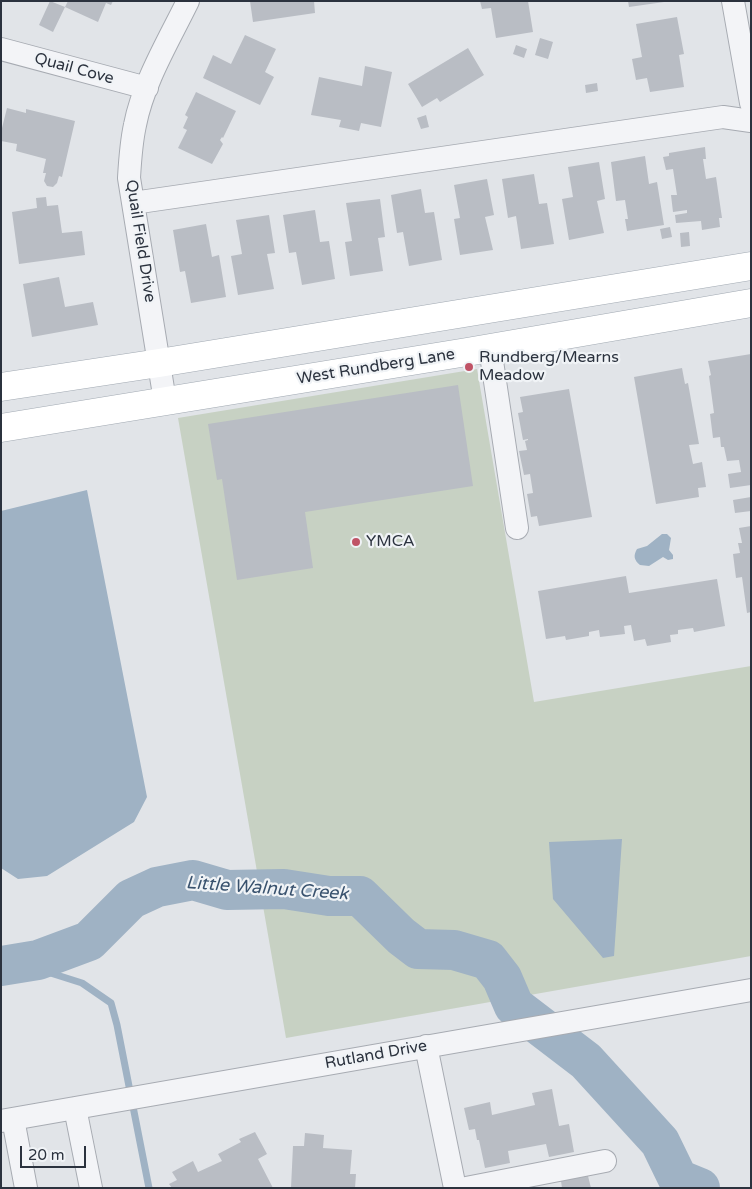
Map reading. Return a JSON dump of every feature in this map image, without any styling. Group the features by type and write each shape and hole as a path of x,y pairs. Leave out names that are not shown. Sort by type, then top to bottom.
{"main road":[{"path":"1,387 751,266"},
{"name":"West Rundberg Lane","path":"1,428 751,303"}],"street":[{"name":"Quail Field Drive","path":"165,401 130,178 130,156 135,124 147,88 188,1"},
{"path":"733,1 751,103"},
{"name":"Quail Cove","path":"1,50 147,88"},
{"path":"134,203 723,118 751,121"},
{"path":"490,348 517,528"},
{"name":"Rutland Drive","path":"7,1120 751,990"},
{"path":"426,1046 455,1188"},
{"path":"75,1108 91,1188"},
{"path":"7,1120 26,1188"},
{"path":"466,1188 605,1161"}],"green space":[{"path":"477,369 534,702 751,666 751,956 286,1038 178,418"}],"water":[{"path":"87,490 147,797 134,822 47,876 18,879 1,868 1,511"},
{"path":"662,534 667,534 671,538 669,550 673,555 673,559 668,560 663,557 649,566 640,565 635,558 637,549 647,546"},
{"path":"622,839 614,956 603,958 553,899 549,842"}],"building":[{"path":"50,1 65,7 53,32 39,25"},
{"path":"68,1 113,1 111,5 106,3 98,22 65,7"},
{"path":"250,1 314,1 315,13 253,22"},
{"path":"480,1 528,1 533,32 496,38 491,8 482,9"},
{"path":"628,1 664,1 664,2 629,7"},
{"path":"677,17 684,54 679,55 684,87 650,92 647,78 636,80 632,59 642,57 636,24"},
{"path":"245,35 276,49 265,72 274,77 260,105 203,78 213,55 231,64"},
{"path":"540,38 553,42 548,59 535,55"},
{"path":"516,45 527,49 524,58 513,54"},
{"path":"468,48 484,75 440,102 437,98 422,107 408,84"},
{"path":"365,66 392,72 381,127 361,123 359,131 339,127 341,120 311,115 319,77 362,86"},
{"path":"597,83 598,91 586,93 585,85"},
{"path":"196,92 236,111 223,138 220,140 223,144 212,164 178,148 187,130 183,128 188,117 185,115"},
{"path":"7,108 26,113 26,109 75,121 62,177 59,176 57,183 53,187 47,186 44,181 46,173 43,173 46,159 16,151 17,144 1,141 1,132"},
{"path":"426,115 429,127 421,129 417,118"},
{"path":"705,147 706,159 703,159 706,179 716,177 722,218 719,218 720,227 702,230 701,221 676,223 675,215 687,213 687,210 673,212 671,195 677,195 673,169 666,170 663,157 669,156 669,153"},
{"path":"645,156 649,184 657,182 664,225 627,231 625,219 628,219 625,200 616,201 611,162"},
{"path":"599,162 605,199 597,201 604,233 569,240 562,199 573,197 568,167"},
{"path":"534,174 539,204 547,203 554,244 521,249 516,216 508,218 502,179"},
{"path":"487,179 494,215 485,217 493,250 460,255 454,219 460,218 454,185"},
{"path":"421,189 425,213 434,212 442,260 409,266 403,232 397,233 391,195"},
{"path":"46,197 47,206 58,205 62,233 82,231 85,255 19,264 12,212 37,208 36,198"},
{"path":"380,199 385,237 378,238 383,271 350,276 345,242 352,241 346,203"},
{"path":"315,210 320,242 329,241 335,279 302,285 296,252 289,253 283,215"},
{"path":"269,215 275,253 267,254 274,289 238,295 231,256 242,254 236,220"},
{"path":"206,224 212,257 219,255 226,297 191,303 185,271 180,272 173,230"},
{"path":"670,227 672,237 662,239 660,229"},
{"path":"689,232 690,246 681,247 680,233"},
{"path":"59,277 65,307 93,302 98,325 32,337 23,284"},
{"path":"751,354 751,485 730,488 728,474 741,472 739,460 727,461 724,447 721,447 720,437 713,438 710,414 714,413 708,361"},
{"path":"682,368 685,384 688,383 699,444 689,445 693,464 702,462 706,487 698,488 699,497 656,504 634,377"},
{"path":"458,385 473,486 305,512 313,568 237,580 222,479 217,480 208,424"},
{"path":"569,389 592,517 539,526 537,516 531,517 527,494 533,493 530,474 524,475 519,451 527,450 525,441 528,440 523,440 518,413 523,412 520,397"},
{"path":"751,497 751,511 735,513 733,500"},
{"path":"751,526 751,612 747,613 742,577 736,578 733,554 740,553 738,543 742,543 739,528"},
{"path":"626,576 629,593 717,579 725,626 694,632 693,628 678,630 678,634 670,635 671,642 647,646 645,639 634,641 631,625 624,626 625,634 600,637 599,630 589,632 589,636 566,640 565,636 546,639 538,591"},
{"path":"552,1089 559,1126 569,1124 574,1152 549,1157 546,1144 508,1151 510,1163 485,1168 479,1140 477,1140 475,1129 469,1130 464,1108 490,1102 492,1115 535,1105 532,1093"},
{"path":"255,1132 267,1154 258,1159 273,1188 172,1188 169,1184 177,1180 172,1172 193,1161 198,1172 222,1161 218,1154 241,1142 239,1139"},
{"path":"305,1133 324,1135 323,1148 352,1150 350,1174 356,1174 355,1188 291,1188 293,1146 304,1146"},
{"path":"588,1176 591,1188 562,1188 561,1181"}],"waterway":[{"name":"Little Walnut Creek","path":"1,966 38,960 89,941 131,899 157,887 193,880 227,890 284,889 329,896 360,896 401,936 418,949 454,950 488,960 502,978 514,1006 586,1061 660,1142 678,1179 700,1188"},
{"path":"19,963 82,983 111,1003 149,1188"}],"place":[{"name":"Rundberg/Mearns Meadow","path":"469,367"},
{"name":"YMCA","path":"356,542"}]}
